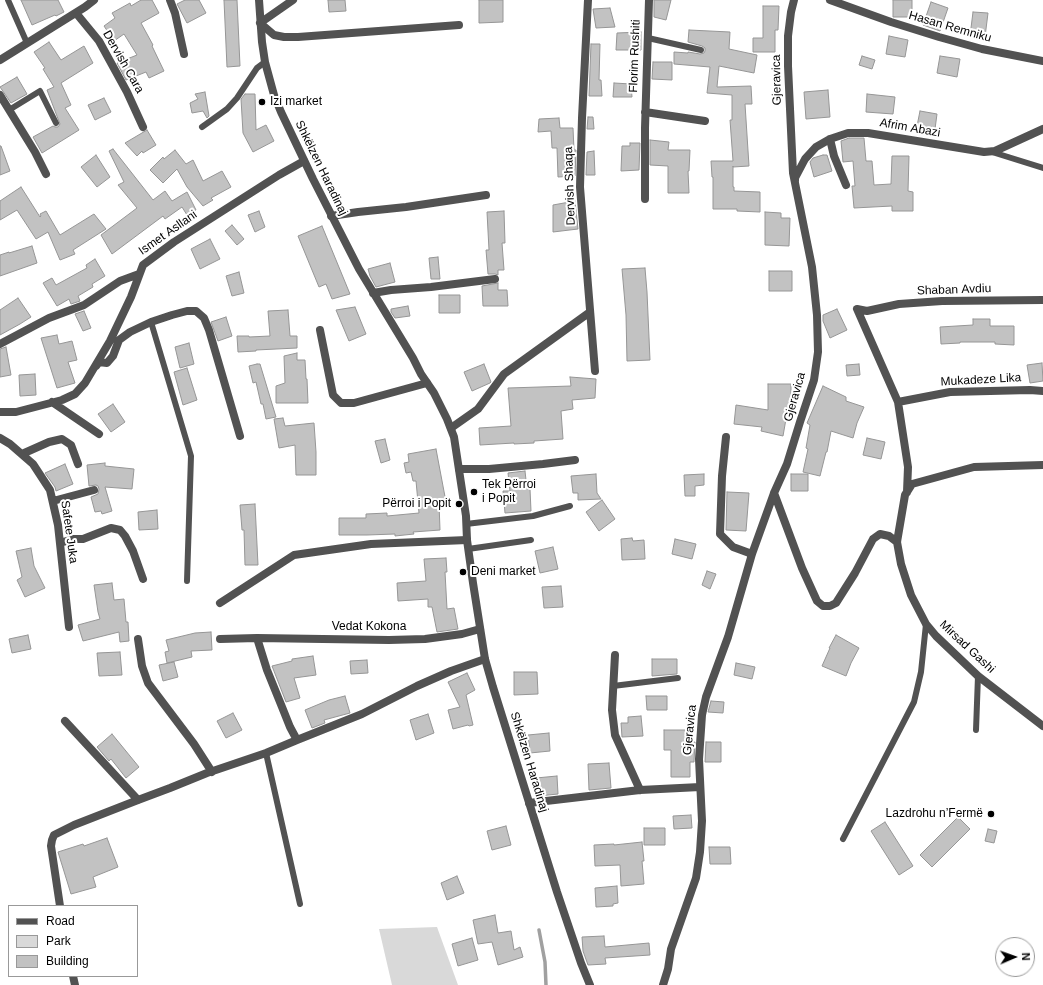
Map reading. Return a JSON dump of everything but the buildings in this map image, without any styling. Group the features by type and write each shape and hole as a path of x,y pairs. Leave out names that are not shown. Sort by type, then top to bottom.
{"street":[{"path":"0,60 76,13 94,0"},
{"path":"170,0 175,13 184,54"},
{"name":"Shkëlzen Haradinaj","path":"259,0 260,23 265,62 278,106 331,216 359,269 434,393 448,419 454,437 459,469 467,544 480,629 493,687 557,892 590,985"},
{"path":"293,0 260,23 274,35 284,37 459,25"},
{"name":"Dervish Shaqa","path":"588,0 582,104 580,187 595,371"},
{"name":"Florim Rushiti","path":"645,199 645,112 649,0"},
{"name":"Gjeravica","path":"662,985 668,969 671,949 696,878 700,852 702,821 699,759 702,716 706,697 728,637 752,554 774,493 787,464 814,380 818,352 817,315 812,268 792,173 788,36 794,0"},
{"name":"Hasan Remniku","path":"830,0 891,22 939,37 982,49 1043,61"},
{"name":"Dervish Cara","path":"76,13 99,41 127,92 143,127"},
{"path":"0,94 35,152 46,174"},
{"path":"645,112 705,121"},
{"name":"Afrim Abazi","path":"795,184 795,178 805,159 816,147 830,139 848,133 868,133 984,152 995,151 1043,129"},
{"path":"830,139 834,156 846,185"},
{"name":"Ismet Asllani","path":"0,412 16,412 62,400 75,394 85,383 110,341 131,297 143,265 174,242 278,175 304,161"},
{"path":"331,216 486,195"},
{"path":"0,344 49,318 84,305 120,281 139,274"},
{"path":"373,293 432,287 495,278"},
{"name":"Shaban Avdiu","path":"867,311 899,304 1043,300"},
{"name":"Mirsad Gashi","path":"867,311 857,309 898,402 908,467 907,492 905,495 897,542 901,564 911,595 926,624 936,636 978,676 1043,726"},
{"path":"94,368 99,362 107,363 113,356 119,340 130,332 151,322 187,311 196,311 204,318 209,330 240,436"},
{"path":"451,428 478,409 504,374 590,312"},
{"path":"320,330 333,395 341,403 354,403 428,383"},
{"name":"Mukadeze Lika","path":"898,402 950,392 1043,391"},
{"path":"52,402 99,434"},
{"path":"726,437 722,476 720,534 733,547 752,554"},
{"name":"Safete Juka","path":"0,438 33,464 50,490 58,525 69,627"},
{"path":"22,454 49,442 62,439 71,445 78,464"},
{"path":"459,469 489,469 575,460"},
{"path":"907,492 912,484 974,467 1043,465"},
{"path":"53,501 94,490"},
{"path":"774,493 802,568 817,601 823,606 830,606 836,603 855,573 873,539 880,534 889,536 897,542"},
{"path":"60,543 73,539 83,539 111,528 120,530 128,541 143,579"},
{"path":"220,603 294,555 370,544 467,544"},
{"name":"Vedat Kokona","path":"220,639 425,639 462,634 480,629"},
{"path":"257,638 267,670 290,727 298,740"},
{"path":"138,639 142,666 148,683 194,744 212,772"},
{"path":"615,655 612,710 615,735 640,790"},
{"path":"60,905 51,846 54,835 74,825 207,773 266,753 362,714 417,686 451,671 486,659"},
{"path":"65,721 138,800"},
{"path":"529,803 640,790 700,787"}],"lane":[{"path":"8,0 27,43"},
{"path":"648,38 701,50"},
{"path":"202,127 227,109 257,68 265,62"},
{"path":"9,110 40,92 56,123"},
{"path":"990,151 1043,168"},
{"path":"151,322 190,456 187,581"},
{"path":"466,524 533,516 570,506"},
{"path":"467,544 530,540"},
{"path":"843,839 914,702 921,672 926,624"},
{"path":"976,730 978,676"},
{"path":"613,686 678,678"},
{"path":"266,753 300,904"}],"green space":[{"path":"437,927 458,985 392,985 379,929"}],"waterway":[{"path":"539,930 545,962 546,985"}],"place":[{"name":"Izi market","path":"262,102"},
{"name":"Tek Përroi i Popit","path":"474,492"},
{"name":"Përroi i Popit","path":"459,504"},
{"name":"Deni market","path":"463,572"},
{"name":"Lazdrohu n’Fermë","path":"991,814"}]}
